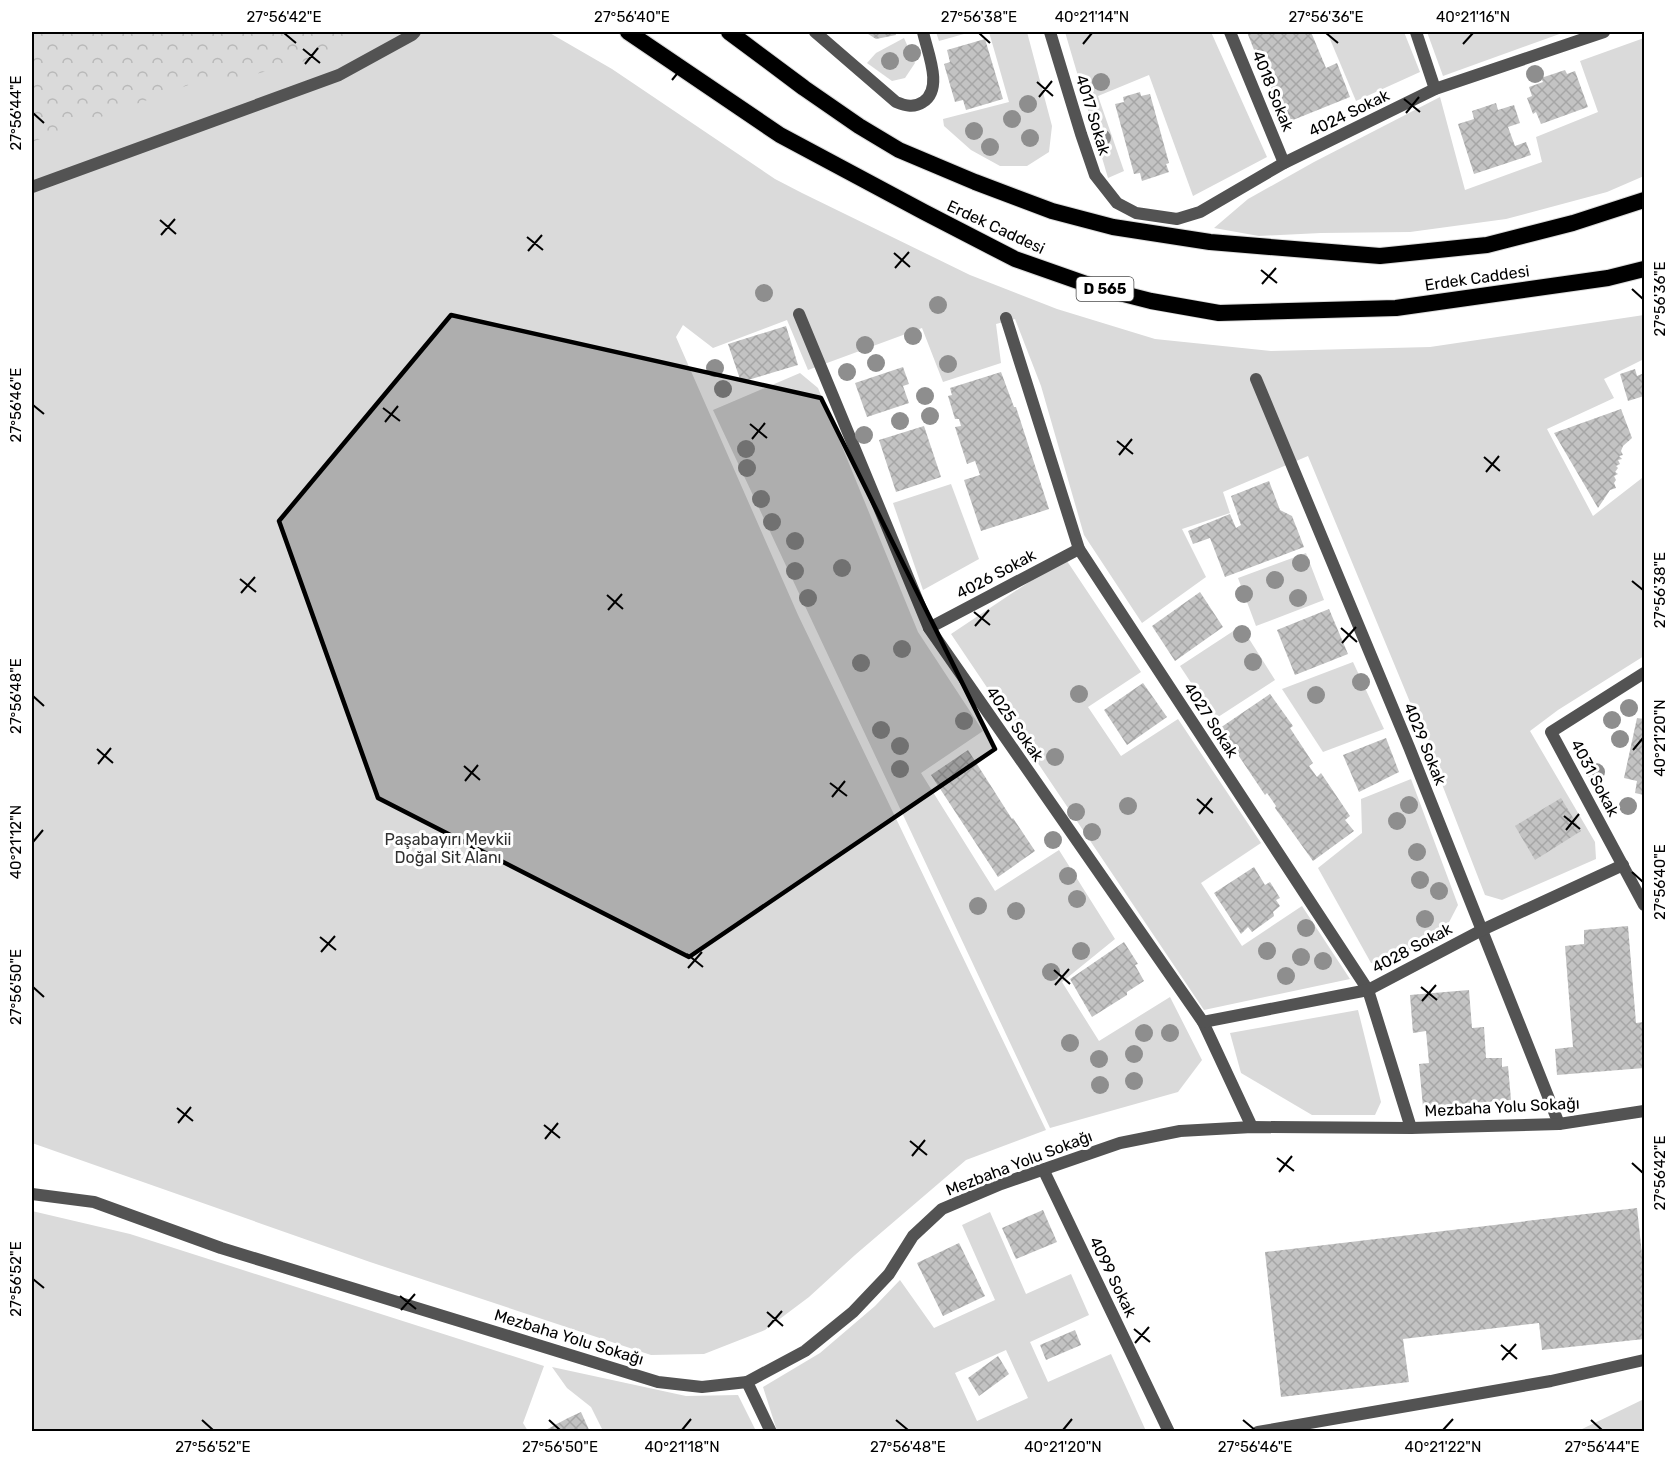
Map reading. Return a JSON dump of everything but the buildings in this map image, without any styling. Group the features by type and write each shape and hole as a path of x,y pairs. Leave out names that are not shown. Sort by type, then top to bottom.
{"highway":[{"name":"Erdek Caddesi","path":"628,32 780,135 1015,259 1092,286 1151,301 1219,313 1396,308 1608,278 1644,269"},
{"name":"Erdek Caddesi","path":"729,32 804,88 899,150 1052,211 1113,227 1210,242 1380,256 1487,245 1573,223 1644,200"}],"street":[{"path":"32,187 339,75 415,32"},
{"path":"815,32 896,102 906,106 925,101 934,85 934,76 922,32"},
{"name":"4017 Sokak","path":"1050,32 1095,175 1117,203"},
{"name":"4018 Sokak","path":"1230,32 1284,163"},
{"path":"1416,32 1435,89"},
{"name":"4024 Sokak","path":"1117,203 1136,213 1177,219 1200,212 1284,163 1435,89 1604,32"},
{"name":"4025 Sokak","path":"799,314 929,628 1203,1022 1252,1127"},
{"name":"4027 Sokak","path":"1006,318 1079,549 1368,990 1411,1128"},
{"name":"4029 Sokak","path":"1256,379 1409,747 1559,1124"},
{"name":"4026 Sokak","path":"929,628 1079,549"},
{"name":"4031 Sokak","path":"1644,673 1551,732 1644,905"},
{"name":"4028 Sokak","path":"1203,1022 1368,990 1482,930 1623,865"},
{"name":"Mezbaha Yolu Sokağı","path":"32,1194 94,1202 221,1248 658,1382 702,1386 747,1382 805,1351 853,1312 889,1274 913,1236 942,1209 1001,1184 1120,1143 1180,1131 1252,1127 1411,1128 1559,1124 1644,1111"},
{"name":"4099 Sokak","path":"1043,1169 1169,1431"},
{"path":"1258,1431 1551,1381 1644,1360"},
{"path":"747,1382 771,1431"}],"highlighted area":[{"path":"451,315 821,398 995,749 689,957 378,798 279,521"}],"green space":[{"name":"Paşabayırı Mevkii Doğal Sit Alanı","path":"32,32 548,32 612,69 775,179 802,193 970,275 1057,309 1155,339 1271,351 1430,347 1644,315 1644,359 1604,379 1614,398 1547,429 1593,516 1642,478 1644,473 1644,656 1558,710 1530,731 1595,842 1596,859 1502,900 1485,895 1412,707 1308,456 1223,492 1230,513 1182,529 1206,577 1142,623 1084,535 1041,386 1015,319 996,324 1001,363 943,382 922,328 808,370 787,320 713,348 683,325 676,337 798,615 1046,1130 966,1160 809,1297 765,1330 704,1354 651,1355 370,1262 32,1143"},
{"path":"32,32 352,32 351,37 309,60 248,76 194,83 32,142"},
{"path":"936,32 971,32 939,41"},
{"path":"989,32 1027,32 1052,126 1049,152 1027,166 1000,166 971,150 944,126 943,119 1009,102"},
{"path":"1065,32 1211,32 1267,157 1193,196 1149,75 1098,96 1124,171 1108,178"},
{"path":"1327,32 1404,32 1420,72 1356,101"},
{"path":"1427,32 1565,32 1443,76"},
{"path":"904,38 915,63 905,78 892,81 867,63 876,53"},
{"path":"1644,38 1644,176 1607,192 1506,219 1410,232 1259,236 1214,228 1248,199 1440,97 1465,190 1542,162 1536,137 1598,112 1580,61"},
{"path":"800,373 818,388 918,632 983,731 921,773 995,891 1059,850 1115,939 1062,982 1099,1041 1170,997 1202,1060 1178,1092 1050,1128 713,410"},
{"path":"951,484 979,559 923,590 893,503"},
{"path":"1306,553 1324,600 1256,626 1238,578"},
{"path":"1065,558 1141,672 1088,707 1121,756 1178,719 1261,843 1201,883 1242,946 1302,906 1350,979 1204,1010 951,634"},
{"path":"1241,626 1275,680 1215,719 1180,666"},
{"path":"1353,662 1384,729 1323,752 1282,689"},
{"path":"1411,779 1458,905 1446,928 1389,965 1371,963 1318,868 1362,833 1361,799"},
{"path":"1358,1010 1381,1102 1375,1115 1312,1115 1241,1073 1230,1033"},
{"path":"32,1211 130,1234 544,1366 523,1423 528,1431 32,1431"},
{"path":"990,1212 1026,1294 1071,1274 1089,1315 1030,1342 1048,1382 1111,1354 1146,1431 777,1431 763,1387 820,1353 875,1306 900,1280 934,1328 995,1300 962,1225","holes":["1006,1350 1028,1398 977,1421 955,1373"]},
{"path":"552,1367 686,1396 738,1395 756,1431 603,1431 591,1407 567,1388"},
{"path":"1644,1399 1644,1431 1578,1431"}]}
